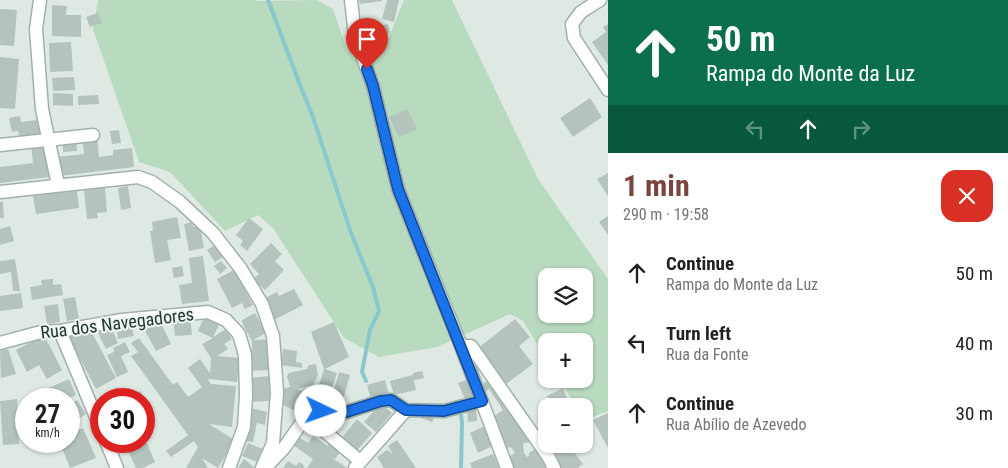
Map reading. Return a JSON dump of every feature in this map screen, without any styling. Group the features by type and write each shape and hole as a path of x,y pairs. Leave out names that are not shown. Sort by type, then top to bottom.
{"street":[{"path":"40,0 36,29 42,109 58,186"},
{"path":"352,0 355,36 373,86 398,189 461,346 507,468"},
{"path":"600,0 580,12 572,24 574,38 608,90"},
{"path":"0,145 93,135"},
{"path":"0,192 138,177 152,182 180,202 212,233 241,269 262,304 273,336 277,393 273,443 262,468"},
{"name":"Rua dos Navegadores","path":"0,343 41,332 60,331 122,320 208,312 226,320 239,334 244,355 246,396 244,427 229,468"},
{"path":"60,331 90,403"},
{"path":"461,346 470,346 548,456 554,468"},
{"path":"266,468 284,448 314,405 321,411 337,415 381,401 391,400 406,410 444,411 482,401"},
{"path":"321,411 316,424 358,464 406,410"},
{"path":"110,453 116,468"}],"green space":[{"path":"98,0 317,0 333,9 347,50 386,45 404,0 452,0 538,179 608,279 608,411 593,417 593,398 571,398 565,388 593,388 593,333 538,333 538,345 523,321 510,314 437,347 379,357 344,338 273,228 258,215 225,231 170,172 139,162 93,29"}],"building":[{"path":"359,0 382,0 382,1 360,4"},
{"path":"387,0 399,0 394,22 382,19"},
{"path":"52,5 67,6 66,15 81,15 81,37 52,36"},
{"path":"0,9 17,10 14,46 0,45"},
{"path":"98,13 102,23 90,27 86,17"},
{"path":"388,24 390,33 372,38 369,28"},
{"path":"608,24 608,65 592,42 606,32 603,27"},
{"path":"71,42 73,71 50,72 49,43"},
{"path":"0,57 19,59 15,109 0,108"},
{"path":"74,77 75,90 53,91 52,78"},
{"path":"53,93 73,94 73,106 53,105"},
{"path":"98,95 99,104 78,105 78,96"},
{"path":"590,98 602,117 573,137 560,118"},
{"path":"407,109 417,129 399,137 389,117"},
{"path":"20,116 21,122 38,120 41,138 20,141 18,131 12,132 9,118"},
{"path":"119,130 121,143 112,144 110,131"},
{"path":"97,135 99,157 113,155 113,150 132,148 134,167 59,176 56,157 84,154 82,136"},
{"path":"76,138 77,151 63,152 63,139"},
{"path":"45,141 49,177 0,183 0,167 33,163 31,143"},
{"path":"608,173 608,196 597,179"},
{"path":"128,186 131,208 121,210 118,188"},
{"path":"105,188 107,212 97,213 98,218 87,219 84,190"},
{"path":"77,191 79,208 36,214 33,196"},
{"path":"3,201 4,218 0,218 0,202"},
{"path":"608,216 608,235 599,222"},
{"path":"177,217 181,238 167,240 171,260 155,263 150,231 153,231 152,222"},
{"path":"249,218 263,229 247,251 240,245 243,241 236,235"},
{"path":"192,222 193,227 200,226 204,248 189,251 184,224"},
{"path":"10,226 14,241 0,245 0,229"},
{"path":"271,243 282,254 275,261 284,270 265,290 253,279 259,274 250,264"},
{"path":"215,245 223,257 215,262 207,250"},
{"path":"203,256 209,301 182,304 179,285 192,283 189,258"},
{"path":"15,259 20,291 13,291 11,272 0,274 0,261"},
{"path":"221,261 227,268 220,274 214,266"},
{"path":"182,266 184,276 174,278 172,268"},
{"path":"234,270 253,305 245,309 242,303 232,308 217,279"},
{"path":"53,279 53,285 61,284 63,295 32,300 30,287 42,285 41,280"},
{"path":"294,289 303,305 274,320 263,299 277,292 279,296"},
{"path":"21,293 23,308 0,311 0,296"},
{"path":"75,297 79,319 67,321 63,299"},
{"path":"58,304 60,322 47,324 44,306"},
{"path":"255,313 266,333 253,340 270,339 272,370 251,371 249,351 252,349 252,341 242,320"},
{"path":"205,315 220,323 213,337 226,329 232,339 224,344 228,349 217,356 240,358 237,382 208,379 211,384 236,386 232,427 209,424 235,440 218,468 202,458 208,468 186,468 198,447 194,441 171,457 166,451 188,435 131,356 138,352 131,343 139,338 173,385 177,382 188,397 202,387 188,368 200,359 210,373 211,358 202,344 213,338 198,331"},
{"path":"190,317 192,335 175,336 173,318"},
{"path":"515,319 530,337 519,346 533,364 506,384 477,349"},
{"path":"160,321 171,344 156,351 144,329"},
{"path":"334,322 349,357 325,369 337,373 330,395 317,391 324,369 311,332"},
{"path":"131,323 134,336 118,339 116,326"},
{"path":"88,325 116,378 95,388 68,336"},
{"path":"111,327 118,343 106,349 98,333"},
{"path":"44,335 62,370 47,379 39,365 27,372 16,350"},
{"path":"125,342 130,352 121,356 128,372 117,377 107,355 114,352 113,348"},
{"path":"8,349 16,374 1,378 0,351"},
{"path":"283,349 297,351 296,362 302,363 302,368 281,365"},
{"path":"316,364 318,375 313,385 297,389 312,391 302,414 281,404 281,389 290,387 287,376 289,373 307,369 309,365"},
{"path":"422,371 424,378 414,380 416,390 394,395 390,381"},
{"path":"339,372 350,375 343,400 332,398"},
{"path":"269,376 270,401 251,402 249,378"},
{"path":"491,378 534,442 523,443 524,453 527,457 529,453 538,447 538,453 542,453 552,468 510,468 504,460 515,453 511,447 507,448 488,420 503,410 489,389 483,393 478,387"},
{"path":"69,379 73,388 48,388"},
{"path":"385,380 389,395 371,400 367,385"},
{"path":"466,380 474,397 466,401 458,383"},
{"path":"563,388 567,398 548,398 547,396"},
{"path":"15,399 15,444 3,445 0,401"},
{"path":"381,403 392,413 376,432 364,422"},
{"path":"80,405 86,414 80,418"},
{"path":"251,408 267,412 265,425 257,423 253,442 244,441"},
{"path":"467,408 476,408 477,421 468,422"},
{"path":"424,411 435,416 432,422 421,418"},
{"path":"608,413 608,448 593,420"},
{"path":"357,419 372,433 355,453 340,440"},
{"path":"487,425 495,445 478,453 470,433"},
{"path":"83,428 90,444 90,453 94,453 96,458 70,468 64,453 80,453 80,429"},
{"path":"313,436 328,446 329,443 341,451 335,459 328,455 347,468 307,468 313,459 293,445 299,437 308,443"},
{"path":"397,440 416,468 384,468 377,457 387,450 393,454 388,446"},
{"path":"248,443 263,449 257,462 242,456"},
{"path":"129,453 151,453 155,462 143,468 136,468"},
{"path":"549,453 575,453 583,464 579,468 559,468"},
{"path":"493,454 499,468 472,468 470,463"},
{"path":"244,459 255,468 238,468"},
{"path":"288,461 296,466 299,462 305,466 303,468 283,468"}],"waterway":[{"path":"268,0 313,117 351,233 373,287 379,311 370,330 362,372 366,381"},
{"path":"461,415 461,468"}],"route":[{"path":"321,411 337,415 381,401 391,400 406,410 444,411 482,401 398,189 373,86 367,69"}]}
